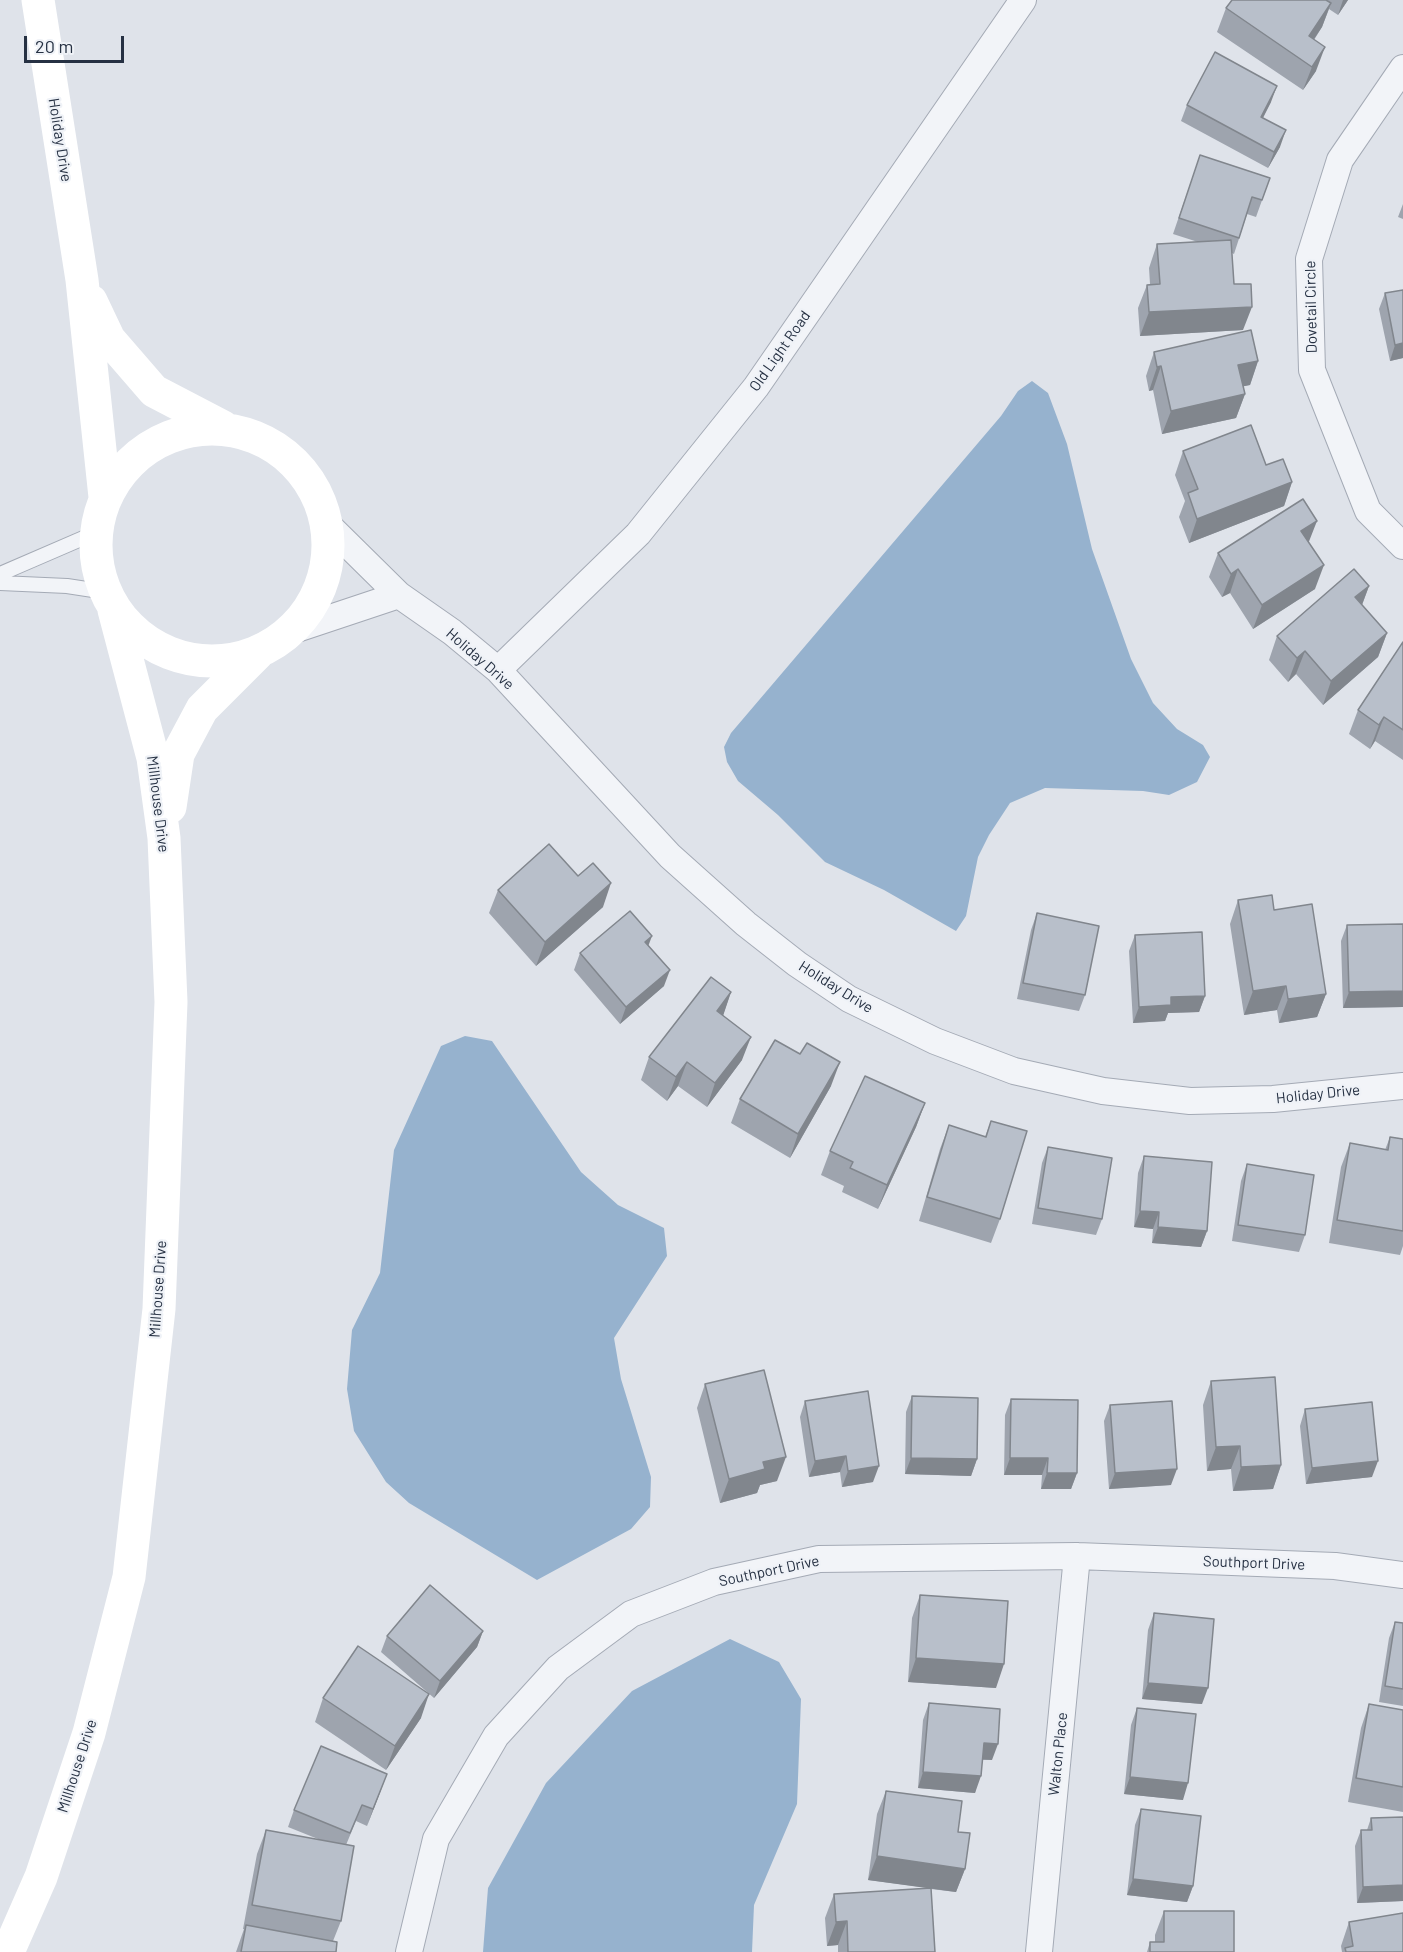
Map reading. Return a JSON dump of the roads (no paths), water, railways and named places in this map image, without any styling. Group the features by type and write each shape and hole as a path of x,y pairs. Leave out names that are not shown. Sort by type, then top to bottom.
{"main road":[{"name":"Holiday Drive","path":"38,0 82,280 105,497"},
{"name":"Holiday Drive","path":"82,280 109,339 154,392 225,428"},
{"path":"105,497 124,466 154,443 188,430 225,428 261,438 292,459 315,489 327,524 328,562 316,600 291,631 258,653 202,709 178,754 164,838"},
{"name":"Millhouse Drive","path":"8,1952 41,1877 89,1733 129,1577 159,1309 171,1002 164,838 153,758 110,601 98,573 95,533 105,497"},
{"path":"110,601 142,640 179,658 219,663 258,653"}],"street":[{"name":"Old Light Road","path":"498,670 638,534 756,387 1023,0"},
{"name":"Dovetail Circle","path":"1403,68 1340,160 1309,259 1312,370 1368,511 1403,546"},
{"name":"Holiday Drive","path":"327,524 399,595 452,632 498,670 670,856 746,924 797,964 849,999 935,1041 1014,1071 1103,1091 1190,1101 1273,1100 1403,1086"},
{"path":"291,631 399,595"},
{"name":"Southport Drive","path":"409,1952 436,1839 496,1736 558,1668 632,1614 714,1582 819,1559 1077,1556 1335,1566 1403,1575"},
{"name":"Walton Place","path":"1039,1952 1077,1556"}],"lane":[{"path":"0,574 95,533"},
{"path":"0,583 67,586 110,601"}],"water":[{"path":"1032,381 1048,393 1067,444 1092,549 1131,659 1153,703 1177,729 1203,745 1210,757 1197,782 1169,795 1143,791 1045,788 1010,803 978,857 966,916 956,931 884,890 825,862 778,815 738,781 727,762 724,747 731,733 1001,416 1018,391"},
{"path":"465,1036 492,1041 581,1172 618,1205 664,1228 667,1256 614,1338 621,1379 651,1477 650,1507 631,1529 537,1580 409,1503 386,1482 354,1431 347,1389 352,1330 380,1273 394,1150 441,1046"},
{"path":"730,1639 779,1662 801,1699 797,1804 754,1905 752,1952 483,1952 488,1888 546,1783 632,1691"}]}
